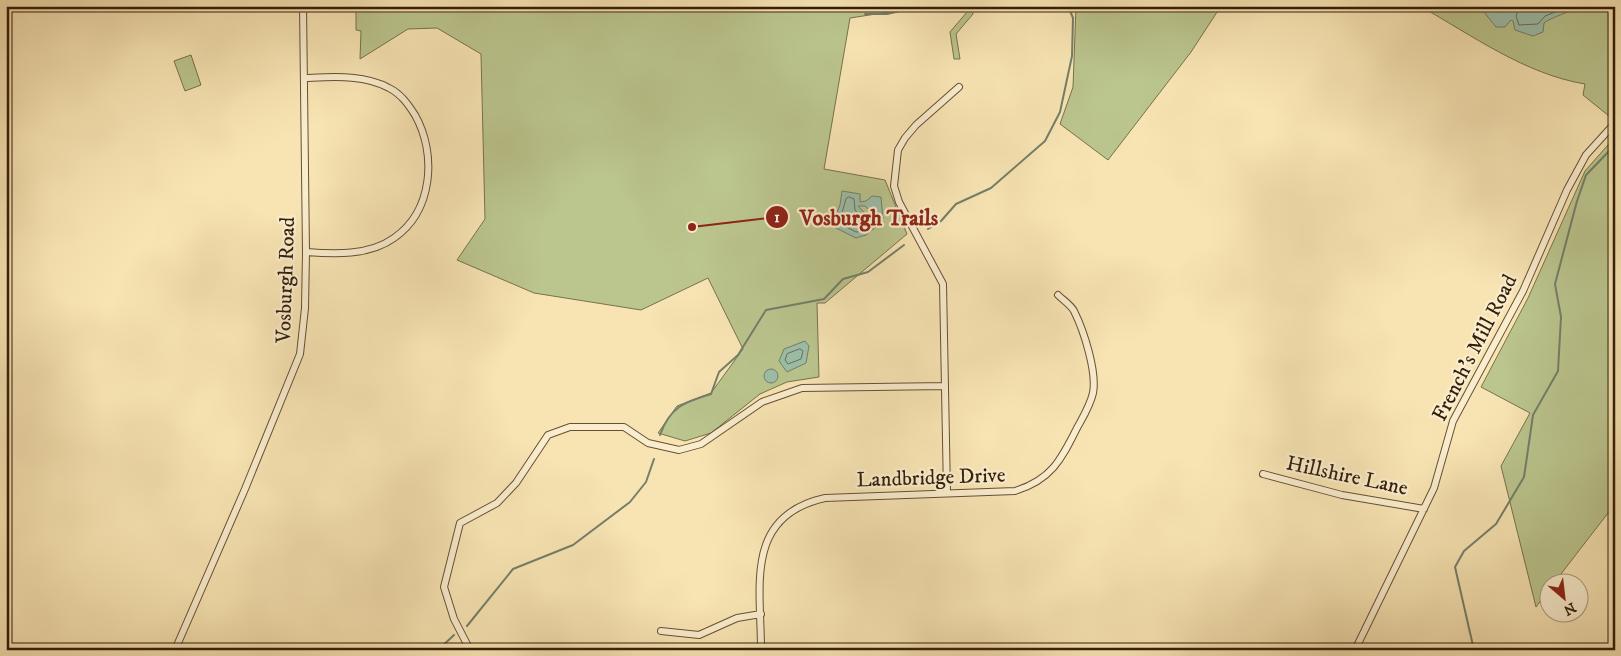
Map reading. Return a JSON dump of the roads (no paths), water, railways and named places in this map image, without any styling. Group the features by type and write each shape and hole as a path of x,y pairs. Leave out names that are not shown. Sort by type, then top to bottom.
{"street":[{"name":"Vosburgh Road","path":"175,650 245,489 300,354 305,308 306,252 303,6"},
{"path":"304,78 354,78 379,83 392,88 408,105 420,125 427,149 428,171 425,194 417,213 393,239 358,252 306,252"},
{"path":"947,493 943,284 898,202 894,186 898,150 905,138 959,87"},
{"name":"French's Mill Road","path":"1355,650 1434,488 1453,421 1522,291 1566,190 1586,156 1615,124"},
{"name":"Landbridge Drive","path":"761,650 760,565 762,551 768,536 785,514 813,501 825,498 1015,491 1038,482 1062,460 1089,406 1093,392 1093,373 1074,310 1058,295"},
{"path":"470,650 454,619 444,587 460,523 497,503 516,483 548,436 570,426 624,428 648,443 679,450 701,444 762,402 802,388 945,386"},
{"name":"Hillshire Lane","path":"1263,474 1342,495 1424,509"},
{"path":"661,631 699,635 737,618 761,614"}],"water":[{"path":"1479,6 1495,6 1501,12 1512,11 1515,6 1552,8 1580,6 1547,21 1544,23 1543,32 1533,36 1515,30 1511,20 1505,27 1496,27"},
{"path":"842,191 860,194 860,202 866,201 872,196 881,197 883,219 873,214 865,206 858,206 877,226 866,235 856,238 836,228 833,222 840,205"},
{"path":"805,341 809,346 806,363 787,372 779,361 784,349"},
{"path":"771,369 776,371 778,376 776,381 771,383 766,381 764,376 766,371"}],"waterway":[{"path":"865,14 887,14 917,7 963,10 969,6"},
{"path":"928,229 941,221 956,204 991,188 1045,141 1060,112 1072,56 1073,18 1068,6"},
{"path":"1474,650 1455,567 1464,551 1496,524 1524,477 1533,415 1558,371 1561,317 1555,284 1577,201 1586,175 1615,145"},
{"path":"660,435 668,418 679,407 711,394 719,372 738,355 766,310 824,299 843,279 868,272 904,245"},
{"path":"467,626 513,569 573,545 630,502 646,482 654,459"},
{"path":"438,650 454,635"}],"place":[{"name":"Vosburgh Trails","path":"692,227"}]}
